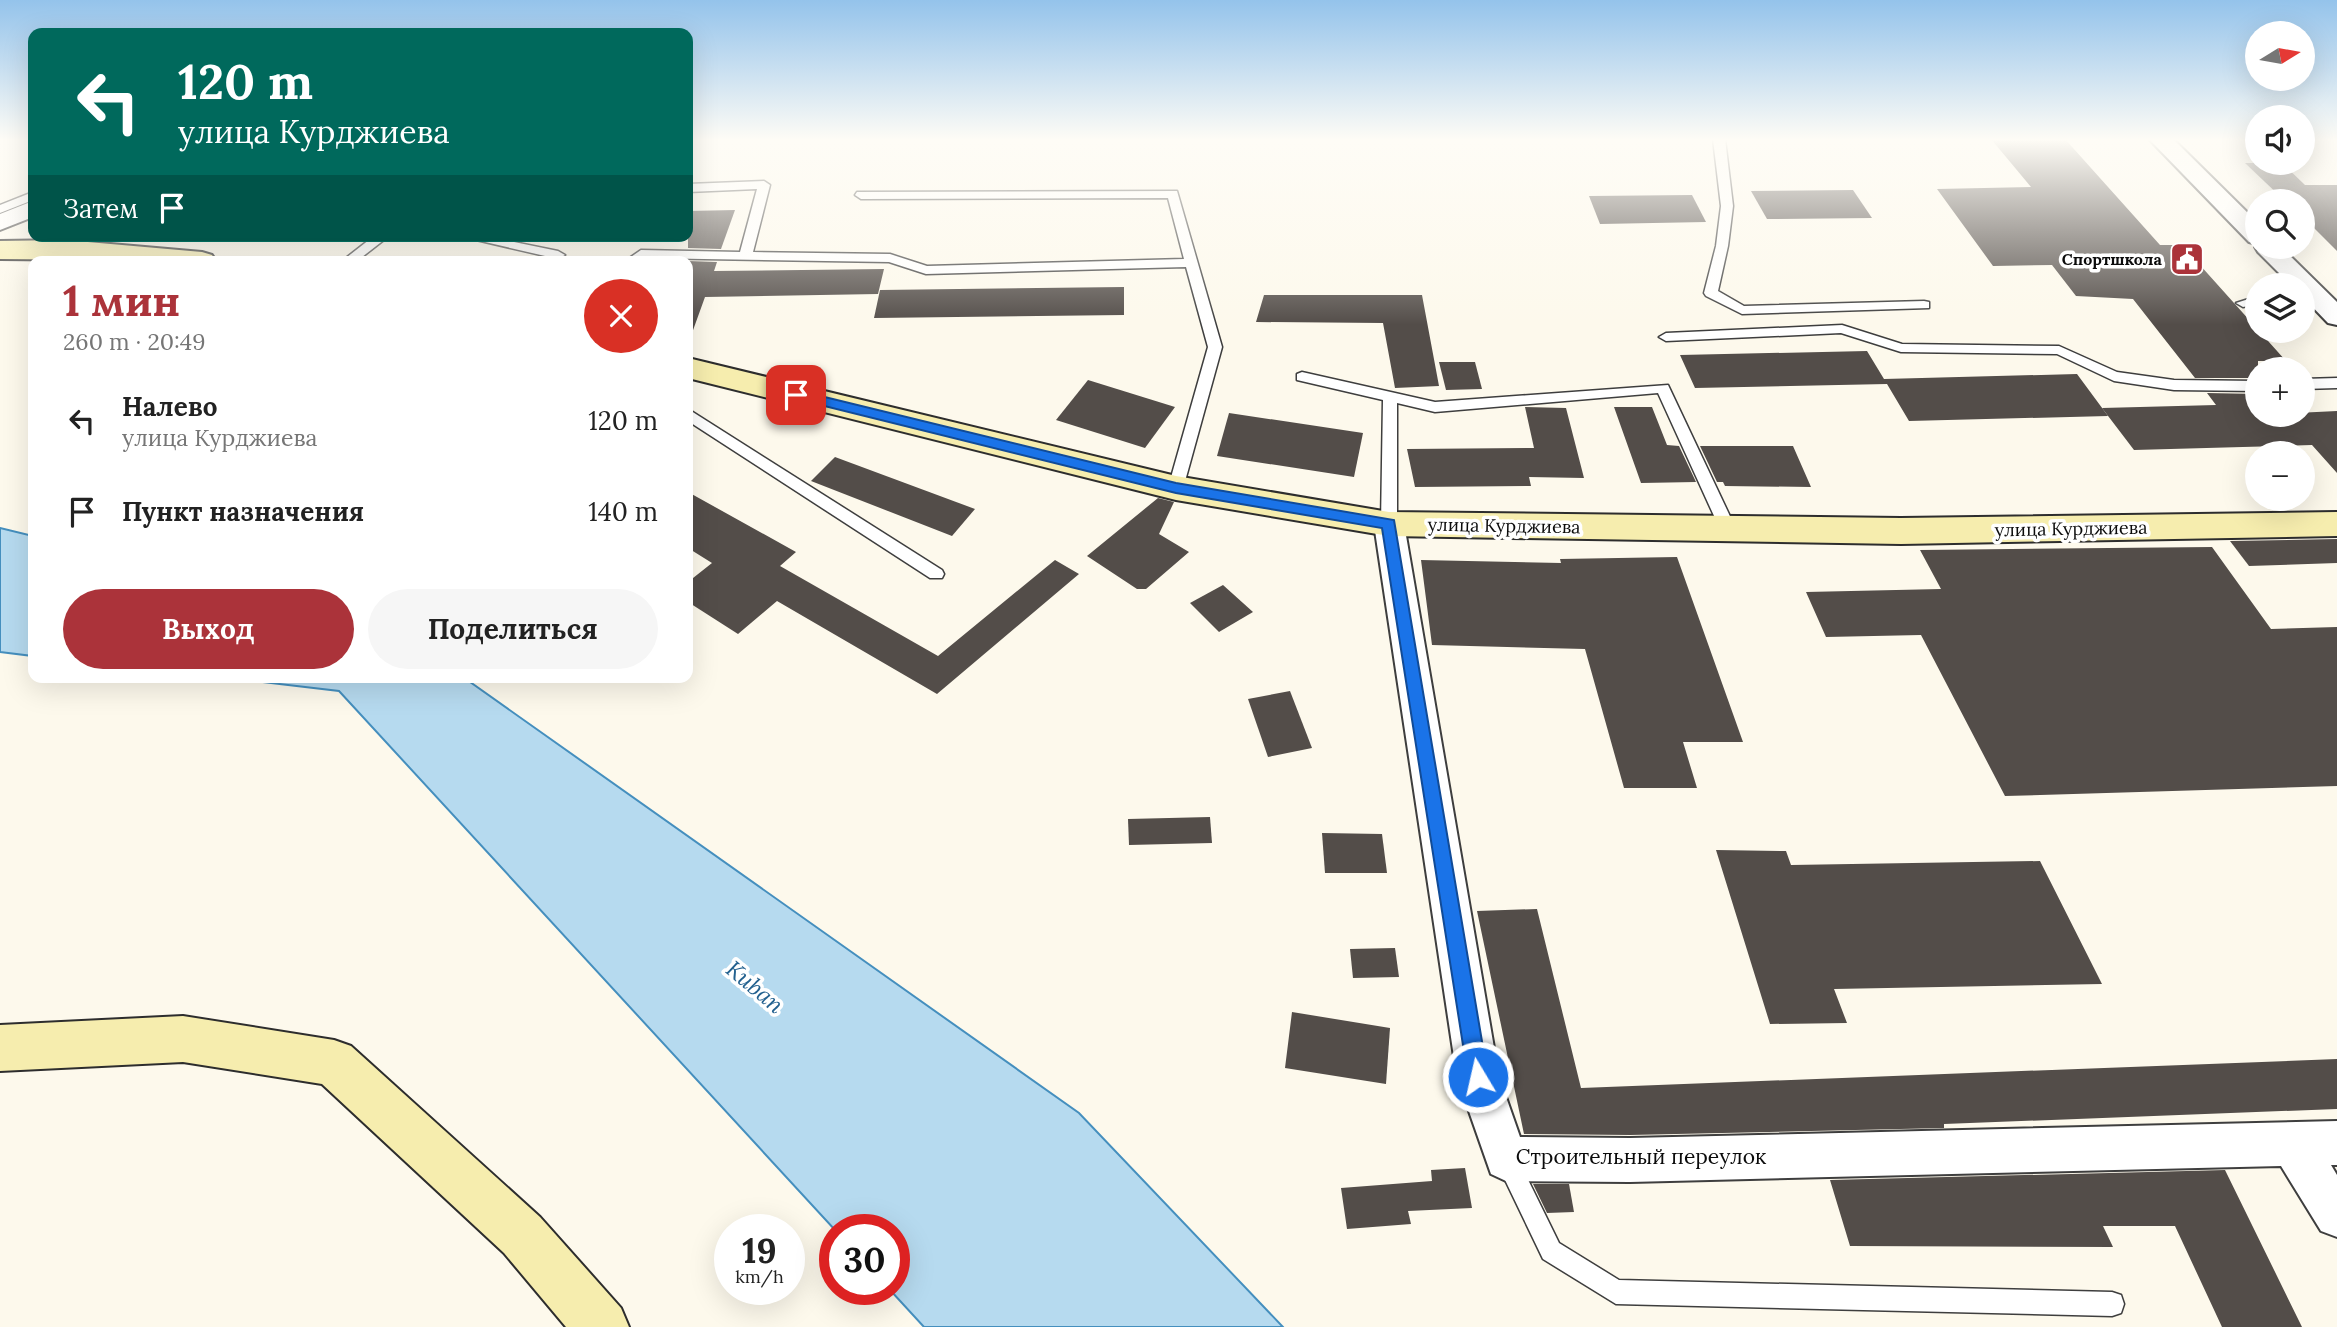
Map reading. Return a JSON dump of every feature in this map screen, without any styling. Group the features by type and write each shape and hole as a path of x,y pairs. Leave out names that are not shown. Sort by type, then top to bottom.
{"street":[{"path":"2222,201 2245,224"},
{"path":"0,223 28,210"},
{"path":"0,250 65,249 145,256"},
{"path":"2278,259 2291,273"},
{"path":"2315,298 2337,317"},
{"name":"улица Курджиева","path":"693,369 1176,488 1389,524 1901,531 2337,524"},
{"name":"Строительный переулок","path":"1389,524 1478,1077 1506,1159 1630,1160 2337,1143"},
{"path":"0,1048 183,1039 334,1063 522,1235 602,1327"},
{"path":"2292,1144 2337,1216"}],"lane":[{"path":"0,209 20,201"},
{"path":"745,256 760,201"},
{"path":"1176,201 1215,347 1176,488"},
{"path":"1726,201 1722,246 1711,293 1742,310 1924,305"},
{"path":"355,256 375,242"},
{"path":"494,242 558,255"},
{"path":"638,256 891,258 926,270 1192,263"},
{"path":"1666,337 1842,329 1901,348 2059,349 2114,376 2174,385 2245,386"},
{"path":"1302,377 1435,407 1663,388 1728,529"},
{"path":"2315,384 2337,383"},
{"path":"1389,524 1390,397"},
{"path":"693,417 936,574"},
{"path":"1506,1159 1551,1251 1616,1292 2112,1304"}],"water":[{"path":"0,528 28,535 28,655 0,652"},
{"name":"Kuban","path":"271,683 471,683 1079,1113 1283,1327 924,1327 904,1305 910,1305 910,1214 820,1214 339,691"}],"building":[{"path":"1591,201 1695,201 1706,222 1600,224"},
{"path":"1757,201 1860,201 1872,218 1767,219"},
{"path":"1946,201 2121,201 2160,245 2182,245 2245,315 2245,343 2270,343 2282,357 2245,357 2245,378 2195,378 2133,299 2076,296 2052,265 1993,266"},
{"path":"2315,201 2337,201 2337,251 2315,229"},
{"path":"735,210 721,249 688,248 688,242 693,242 693,211"},
{"path":"693,261 717,262 714,271 884,269 878,294 705,297 693,330"},
{"path":"1124,287 1124,315 874,318 880,290"},
{"path":"1264,295 1422,295 1439,386 1395,388 1383,323 1256,322"},
{"path":"1867,351 1884,379 2077,374 2108,416 1909,421 1887,384 1695,388 1680,355"},
{"path":"1439,362 1475,362 1482,389 1446,390"},
{"path":"1088,380 1175,407 1145,448 1056,420"},
{"path":"2207,393 2245,394 2245,427 2315,427 2315,412 2337,411 2337,473 2315,448 2315,441 2245,441 2245,447 2134,450 2102,408 2216,405"},
{"path":"1525,407 1566,408 1584,478 1529,477 1531,486 1415,487 1407,449 1534,448"},
{"path":"1614,407 1652,407 1667,445 1679,446 1696,482 1641,483"},
{"path":"1229,413 1363,433 1354,477 1217,456"},
{"path":"1700,446 1793,446 1811,487 1725,486 1723,482 1717,482"},
{"path":"835,457 975,509 952,536 811,481"},
{"path":"693,495 796,552 780,566 938,656 1055,560 1079,574 937,694 777,601 738,634 693,605 693,578 712,563 693,551"},
{"path":"1158,498 1174,502 1159,534 1189,552 1146,589 1137,589 1087,556"},
{"path":"2337,539 2337,563 2249,566 2230,541"},
{"path":"2212,547 2271,629 2337,627 2337,786 2005,796 1921,635 1826,637 1806,592 1941,589 1920,550"},
{"path":"1677,557 1743,742 1683,742 1697,788 1624,788 1585,649 1432,645 1421,560 1561,563 1560,559"},
{"path":"1223,585 1253,612 1219,632 1190,603"},
{"path":"1290,691 1312,748 1268,757 1248,699"},
{"path":"1210,817 1212,843 1129,845 1128,819"},
{"path":"1322,833 1382,834 1387,873 1325,873"},
{"path":"1716,850 1786,851 1791,865 2040,861 2102,984 1834,989 1847,1023 1770,1024"},
{"path":"1537,909 1581,1088 2337,1059 2337,1109 1944,1124 1944,1128 1630,1135 1524,1134 1477,911"},
{"path":"1395,948 1399,977 1353,978 1350,949"},
{"path":"1292,1012 1390,1028 1386,1084 1285,1068"},
{"path":"1465,1168 1472,1208 1408,1211 1411,1224 1347,1229 1341,1188 1432,1181 1431,1170"},
{"path":"2225,1170 2302,1327 2222,1327 2175,1226 2103,1226 2113,1247 1850,1246 1830,1180"},
{"path":"1533,1184 1569,1184 1574,1212 1547,1213"}],"place":[{"name":"Спортшкола","path":"2187,259"}],"route":[{"path":"796,395 1176,488 1389,524 1478,1077"}]}
